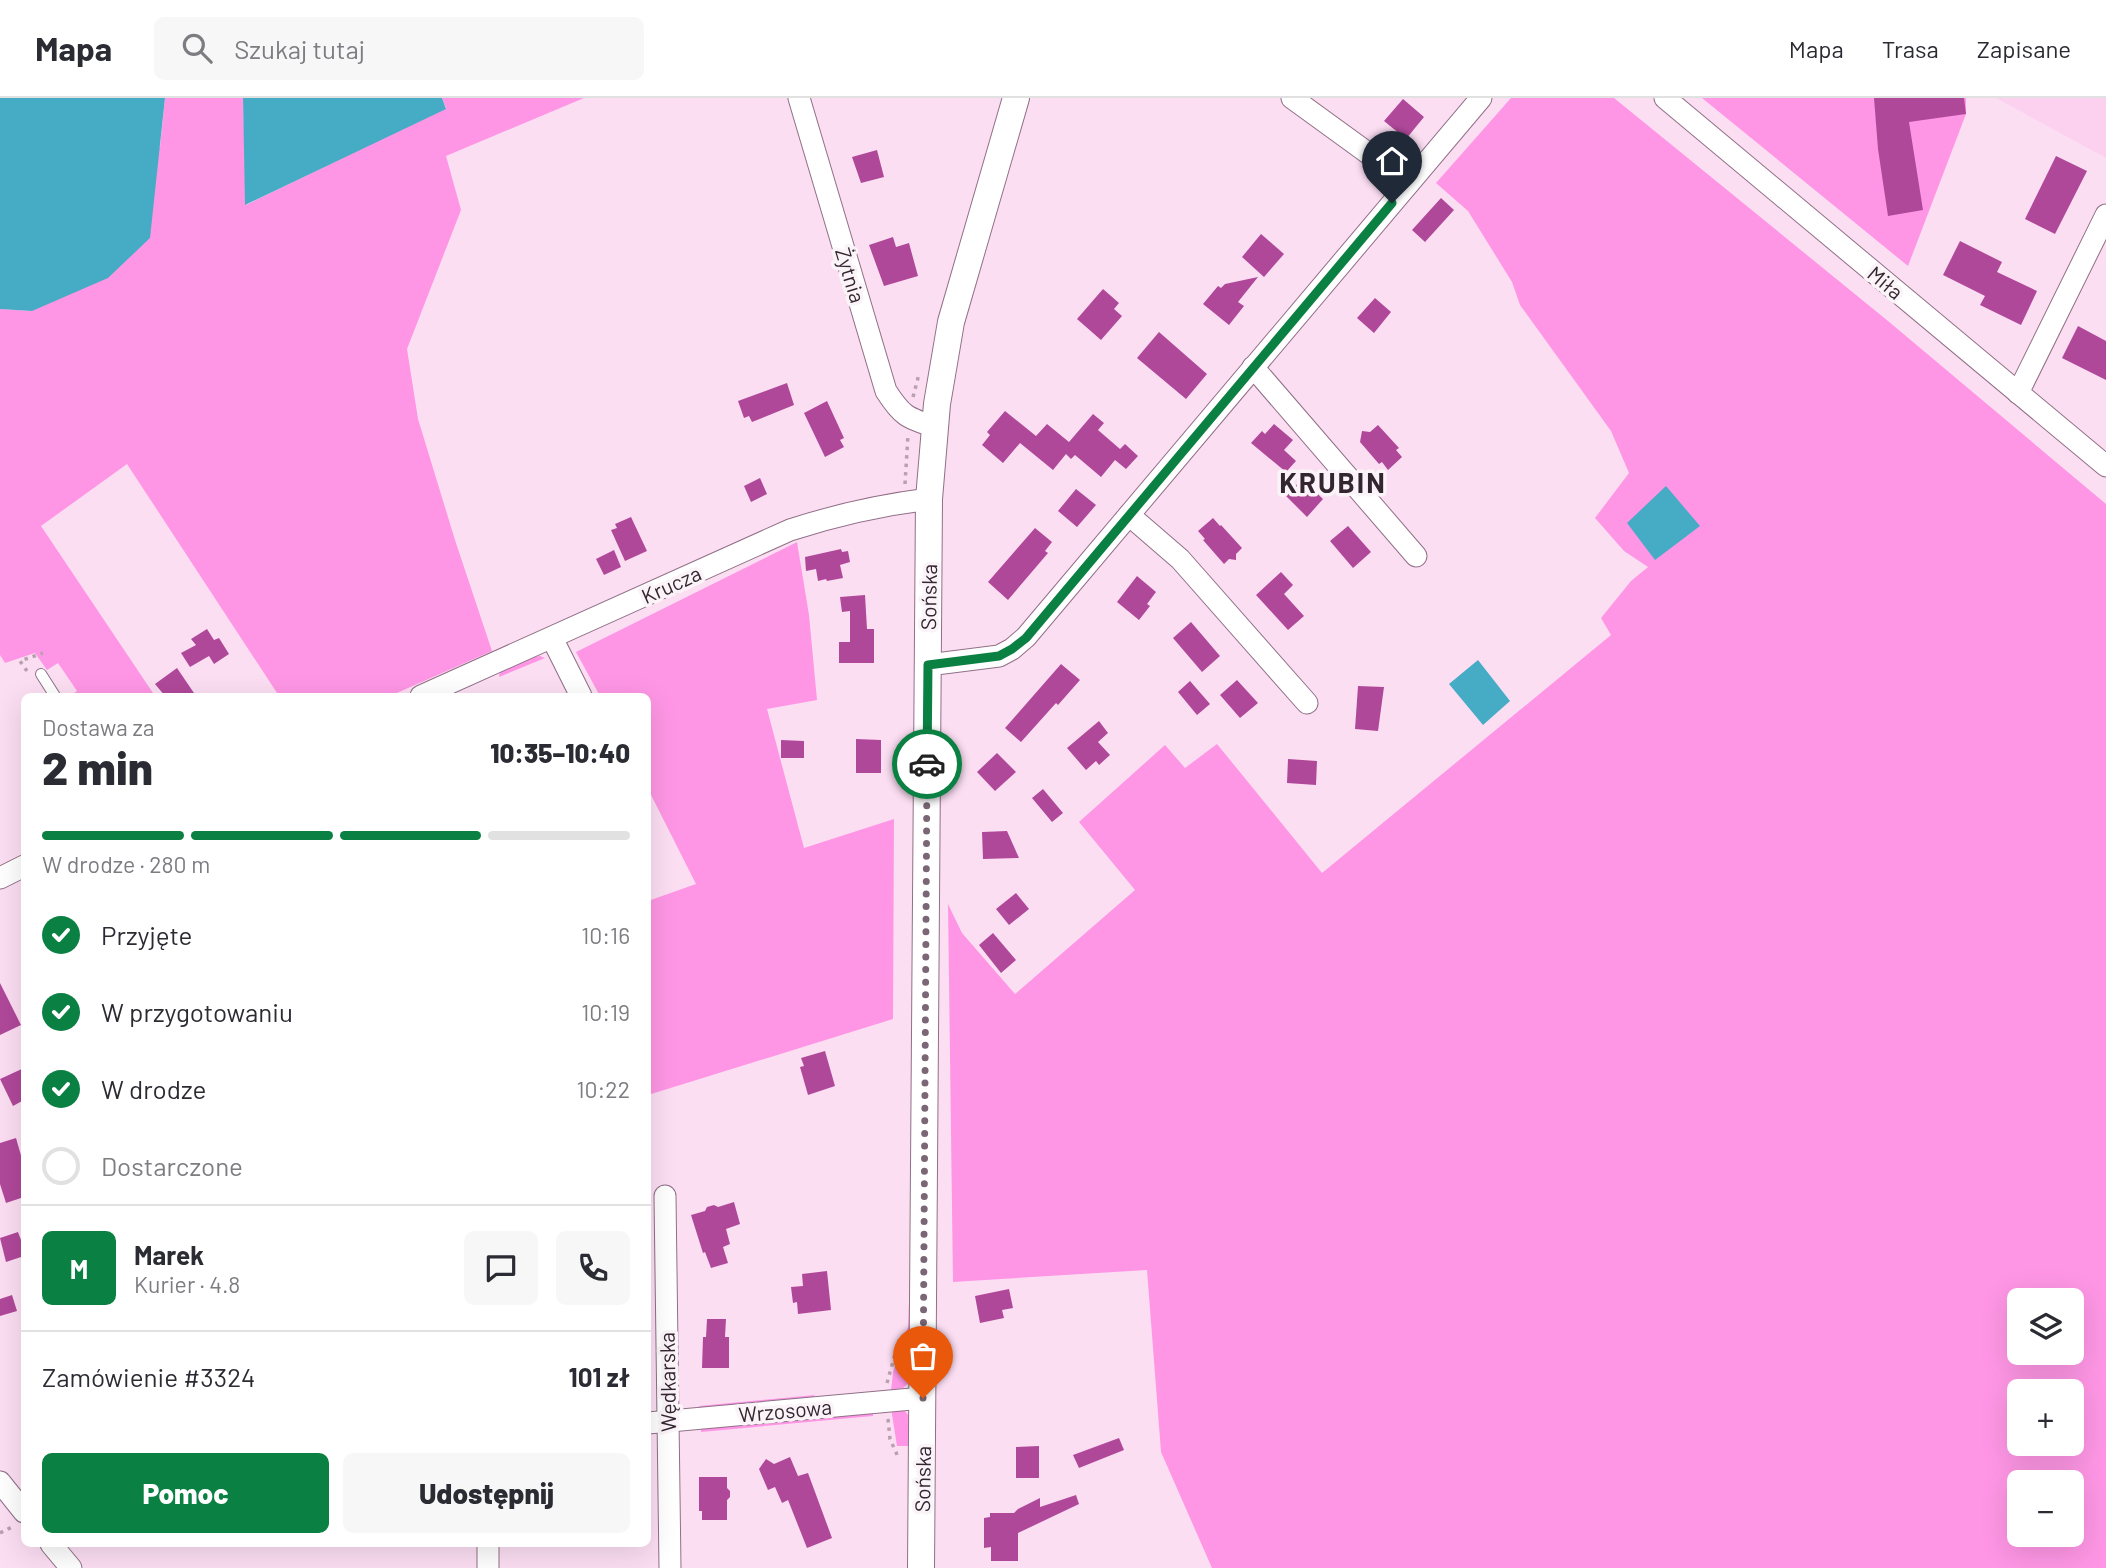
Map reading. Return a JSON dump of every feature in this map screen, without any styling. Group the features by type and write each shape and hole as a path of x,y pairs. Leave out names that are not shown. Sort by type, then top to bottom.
{"street":[{"name":"Żytnia","path":"799,98 886,391 909,419 935,427"},
{"name":"Sońska","path":"921,1568 929,499 937,404 951,322 1016,98"},
{"path":"1292,98 1409,183"},
{"path":"928,665 999,656 1026,638 1481,98"},
{"name":"Miła","path":"1665,98 2106,467"},
{"path":"2018,393 2106,215"},
{"path":"1253,367 1416,556"},
{"name":"Krucza","path":"428,693 790,530 832,517 904,501 929,499"},
{"path":"1129,516 1180,559 1307,703"},
{"path":"552,638 580,693"},
{"path":"0,878 21,868"},
{"name":"Wędkarska","path":"665,1196 658,1422 670,1568"},
{"name":"Wrzosowa","path":"658,1422 923,1398"},
{"path":"0,1482 21,1508"},
{"path":"54,1547 71,1568"},
{"path":"488,1547 488,1568"}],"lane":[{"path":"41,674 53,693"}],"shaded area":[{"path":"165,98 243,98 246,205 446,108 442,98 584,98 446,156 461,210 407,349 418,419 492,651 397,693 277,693 127,464 41,526 153,693 74,693 77,691 58,663 47,670 35,653 5,663 0,655 0,309 32,311 160,147"},
{"path":"1511,98 1614,98 1888,321 2106,504 2106,1568 1212,1568 1161,1452 1147,1270 953,1282 948,904 962,933 1015,994 1135,890 1079,822 1165,745 1185,768 1217,744 1322,873 1611,635 1601,618 1631,581 1648,567 1624,551 1595,518 1629,473 1611,431 1520,305 1512,282 1468,211 1436,183"},
{"path":"1702,98 1966,98 1966,114 1908,266"},
{"path":"1996,98 2106,98 2106,158"},
{"path":"797,542 809,615 817,700 767,709 804,848 894,819 893,1019 651,1094 651,900 696,884 651,795 651,693 598,693 576,652"},
{"path":"540,656 545,658 499,677 500,671"},
{"path":"910,1279 911,1381 903,1388 891,1391 893,1372 908,1327"},
{"path":"815,1395 812,1399 699,1410 699,1406"},
{"path":"891,1408 903,1409 909,1416 909,1446 897,1446"},
{"path":"873,1410 873,1416 701,1432 701,1427"}],"water":[{"path":"0,98 165,98 150,238 108,278 32,311 0,309"},
{"path":"243,98 442,98 446,109 245,205"},
{"path":"1666,486 1700,526 1655,560 1627,523"},
{"path":"1478,660 1510,701 1483,725 1449,684"}],"building":[{"path":"1874,98 1964,98 1966,114 1909,122 1923,210 1888,216"},
{"path":"1403,99 1424,117 1406,139 1384,121"},
{"path":"877,150 884,177 861,183 852,157"},
{"path":"2056,156 2087,171 2055,234 2025,219"},
{"path":"1441,198 1454,210 1425,242 1412,230"},
{"path":"1261,234 1284,254 1264,277 1242,257"},
{"path":"893,237 896,247 909,243 918,276 884,286 869,245"},
{"path":"1960,241 2002,262 1997,272 2037,291 2021,325 1980,305 1985,296 1943,275"},
{"path":"1258,277 1238,302 1244,306 1229,325 1203,304 1218,286 1221,288 1225,284"},
{"path":"1103,289 1119,303 1114,309 1122,316 1101,340 1077,319"},
{"path":"1375,298 1391,312 1374,333 1357,318"},
{"path":"2078,326 2106,341 2106,380 2062,358"},
{"path":"1159,332 1207,374 1186,399 1137,358"},
{"path":"787,383 794,405 752,422 749,416 744,418 738,401"},
{"path":"827,401 844,438 840,440 844,447 825,457 804,413"},
{"path":"1005,411 1036,436 1047,424 1069,442 1093,414 1104,423 1098,430 1120,449 1125,444 1138,456 1126,469 1115,460 1101,477 1075,455 1071,459 1066,454 1053,470 1020,443 1003,463 982,445 990,435 987,432"},
{"path":"1274,424 1293,440 1284,450 1296,461 1286,472 1251,443 1262,431 1265,434"},
{"path":"1378,425 1399,448 1396,450 1402,457 1388,470 1382,462 1379,464 1360,442 1362,431 1370,432"},
{"path":"760,478 767,494 751,502 744,486"},
{"path":"1302,479 1323,499 1307,517 1286,496"},
{"path":"1076,489 1096,505 1077,527 1058,511"},
{"path":"631,517 647,551 625,561 611,530 617,528 615,524"},
{"path":"1213,518 1242,548 1236,554 1236,560 1229,559 1224,564 1198,531"},
{"path":"1348,526 1371,552 1353,568 1330,541"},
{"path":"1035,528 1052,542 1045,551 1048,553 1008,600 988,582"},
{"path":"841,549 842,552 848,551 850,562 840,565 843,578 818,581 816,569 806,571 805,557"},
{"path":"614,550 621,567 604,575 596,559"},
{"path":"1281,572 1293,585 1284,594 1304,616 1288,630 1256,595"},
{"path":"1137,576 1156,592 1147,604 1150,606 1139,620 1117,602"},
{"path":"865,595 867,629 874,629 874,663 839,663 839,642 850,642 850,611 842,612 840,597"},
{"path":"1191,622 1220,656 1202,672 1173,638"},
{"path":"207,629 214,640 219,638 229,654 214,664 209,656 190,667 181,653 196,645 191,639"},
{"path":"1061,664 1080,680 1021,742 1005,728"},
{"path":"177,668 194,693 162,693 155,684"},
{"path":"1237,680 1258,703 1240,718 1220,695"},
{"path":"1190,681 1210,704 1197,715 1178,692"},
{"path":"1358,686 1384,687 1378,731 1355,729"},
{"path":"1099,721 1108,733 1098,742 1110,755 1099,765 1096,761 1086,770 1067,748"},
{"path":"856,739 881,740 881,773 856,773"},
{"path":"781,740 804,741 804,758 781,758"},
{"path":"997,753 1016,772 995,791 977,772"},
{"path":"1288,759 1317,761 1316,785 1287,783"},
{"path":"1043,789 1063,813 1052,822 1032,798"},
{"path":"1007,831 1019,858 983,859 982,832"},
{"path":"1016,893 1029,909 1009,925 996,909"},
{"path":"993,933 1016,960 1001,973 979,945"},
{"path":"0,983 21,1025 0,1035"},
{"path":"825,1051 835,1086 808,1095 800,1067 804,1066 801,1058"},
{"path":"21,1069 21,1102 13,1106 0,1079"},
{"path":"16,1138 21,1156 21,1198 6,1203 0,1184 0,1143"},
{"path":"734,1202 740,1224 726,1229 730,1244 723,1247 728,1263 711,1268 705,1252 703,1253 691,1215 705,1211 707,1207"},
{"path":"18,1232 21,1257 6,1262 0,1238"},
{"path":"827,1271 831,1310 798,1314 791,1287 803,1286 802,1274"},
{"path":"1009,1289 1013,1308 1002,1310 1004,1318 980,1323 975,1296"},
{"path":"12,1295 17,1311 0,1316 0,1299"},
{"path":"707,1319 726,1319 729,1368 702,1368 703,1337 706,1337"},
{"path":"1119,1438 1124,1450 1079,1468 1073,1455"},
{"path":"1039,1446 1039,1478 1016,1478 1016,1447"},
{"path":"790,1457 798,1476 808,1473 832,1538 807,1548 788,1500 782,1503 775,1487 768,1490 759,1469 766,1459 774,1464"},
{"path":"699,1477 727,1477 730,1497 727,1500 727,1520 702,1520 702,1511 699,1511"},
{"path":"1076,1495 1079,1504 1018,1533 1018,1561 991,1561 991,1547 984,1548 984,1518 990,1517 990,1513 1014,1513 1040,1498 1040,1507"}],"way so far":[{"path":"923,1398 927,764"}],"district":[{"name":"KRUBIN","path":"1333,482"}],"route":[{"path":"927,764 928,665 999,656 1026,638 1392,203"}]}
